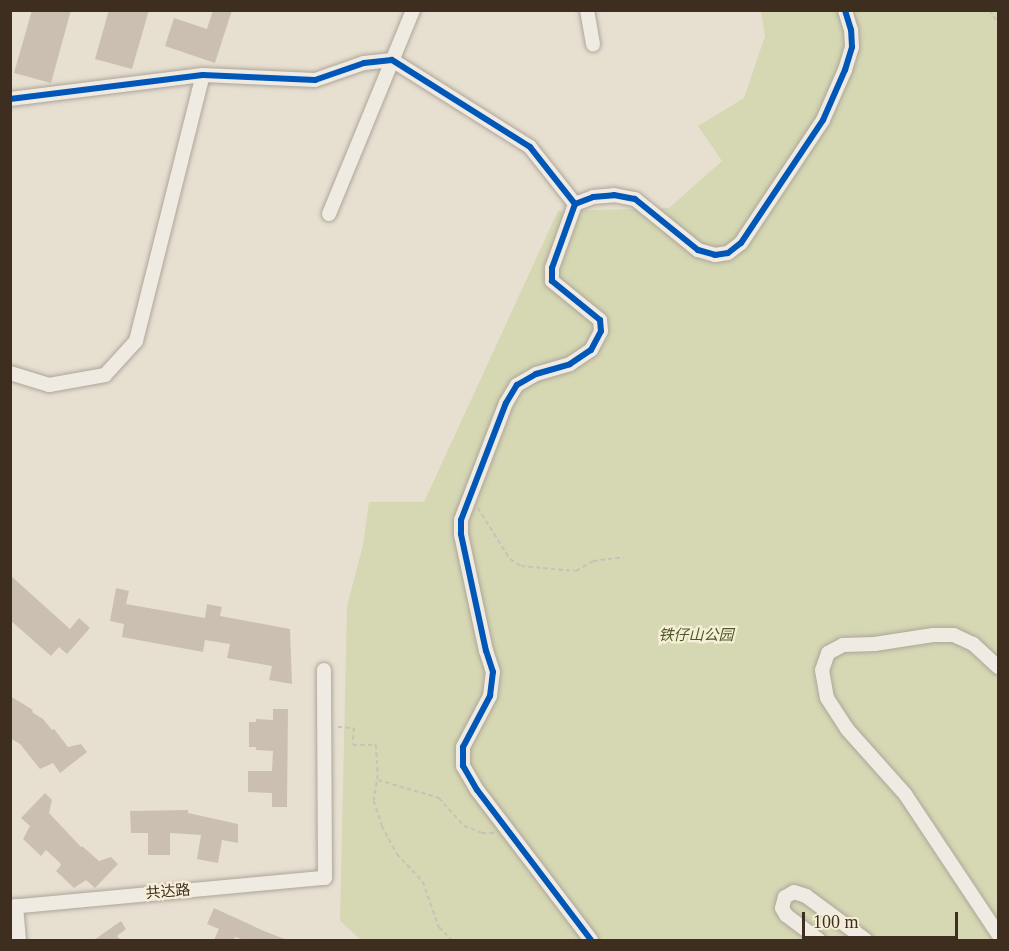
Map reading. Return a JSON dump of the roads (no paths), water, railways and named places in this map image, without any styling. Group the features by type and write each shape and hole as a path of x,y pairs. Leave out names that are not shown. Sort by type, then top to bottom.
{"street":[{"path":"329,214 413,10"},
{"path":"587,10 593,44"},
{"path":"591,940 467,774 462,756 463,747 489,696 493,672 486,651 461,534 461,520 506,403 517,385 536,374 570,364 591,350 602,331 600,320 552,281 552,268 575,204 593,197 614,195 635,199 698,250 715,255 728,253 741,243 823,120 845,70 852,47 851,30 845,10"},
{"path":"10,99 203,75 315,80 364,63 392,60 530,147 575,204"},
{"path":"10,373 49,385 105,375 136,341 203,75"},
{"path":"999,667 973,644 954,635 933,635 875,644 843,645 828,653 822,670 827,698 846,729 905,794 999,934"},
{"name":"共达路","path":"13,907 325,878 324,670"},
{"path":"819,940 786,915 782,908 784,897 794,892 806,896 866,940"},
{"path":"13,907 19,940"}],"park label":[{"name":"铁仔山公园","path":"696,636"}]}
